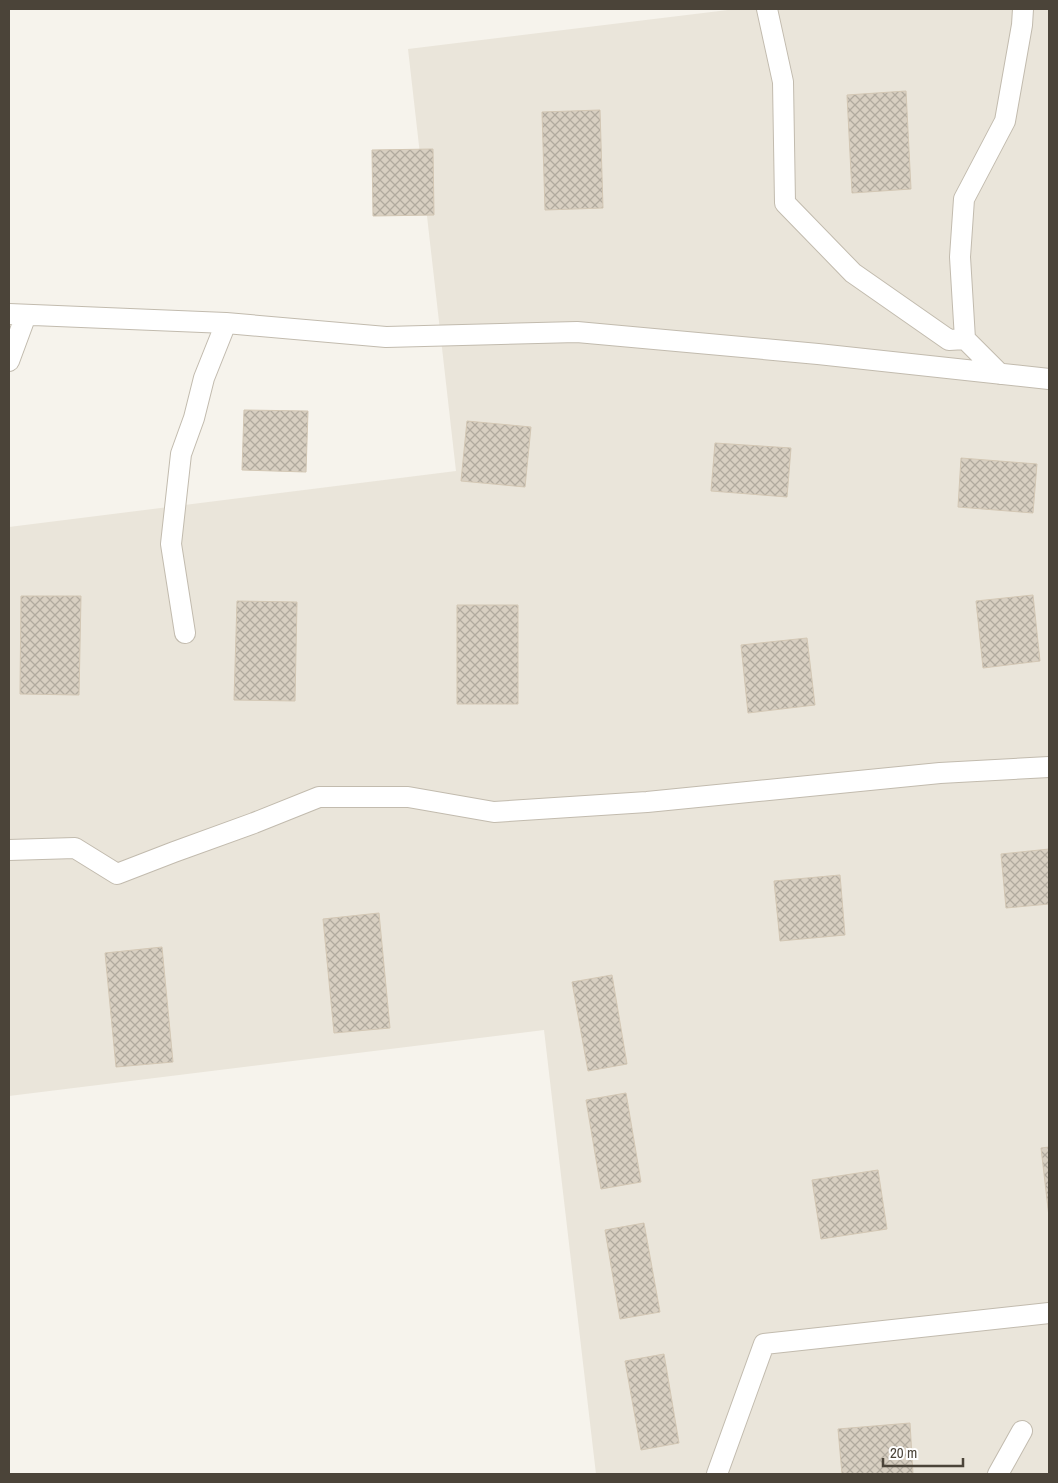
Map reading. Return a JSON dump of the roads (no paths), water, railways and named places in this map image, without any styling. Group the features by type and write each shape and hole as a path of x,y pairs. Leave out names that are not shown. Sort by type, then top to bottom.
{"street":[{"path":"768,9 783,82 785,203 853,273 949,340 965,339"},
{"path":"1000,374 965,339 960,257 964,199 1005,121 1022,26 1023,9"},
{"path":"9,361 18,315 226,323 386,337 578,332 818,354 1049,380"},
{"path":"185,633 171,544 181,454 194,418 204,378 226,323"},
{"path":"9,850 75,848 117,874 319,797 408,797 494,812 647,802 940,773 1049,767"},
{"path":"717,1474 764,1344 1049,1313"},
{"path":"998,1474 1022,1432"}]}
